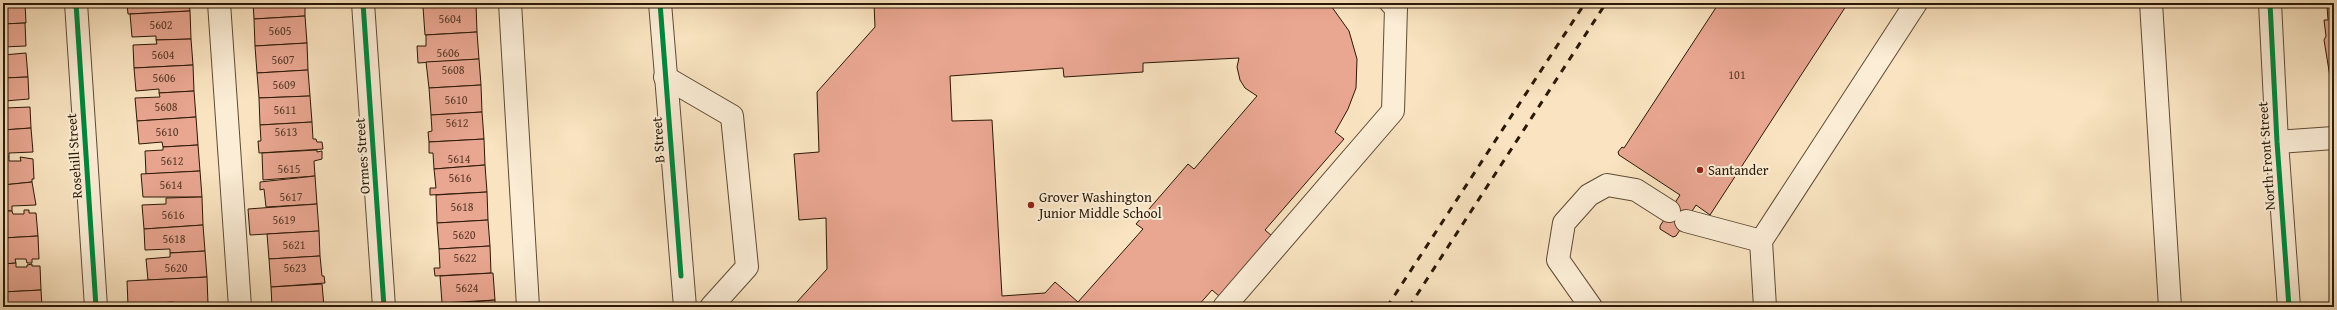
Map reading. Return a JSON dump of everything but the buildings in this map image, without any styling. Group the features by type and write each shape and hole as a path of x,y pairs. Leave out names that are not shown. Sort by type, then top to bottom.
{"street":[{"name":"Rosehill Street","path":"76,3 96,307"},
{"path":"219,3 240,307"},
{"name":"Ormes Street","path":"363,3 384,307"},
{"path":"510,3 528,307"},
{"name":"B Street","path":"660,3 681,276 685,307"},
{"path":"1224,307 1394,111 1396,8 1390,3"},
{"path":"1765,307 1761,241 1916,3"},
{"path":"2151,3 2170,307"},
{"name":"North Front Street","path":"2270,3 2277,142 2289,307"},
{"path":"665,77 732,116 747,267 711,307"},
{"path":"2277,142 2334,138"},
{"path":"1591,307 1558,260 1564,223 1590,195 1607,185 1636,190 1677,216 1761,241"}],"railway":[{"path":"1387,307 1585,3"},
{"path":"1409,307 1606,3"}],"cycle path":[{"path":"76,3 96,307"},
{"path":"363,3 384,307"},
{"path":"660,3 681,276"},
{"path":"2270,3 2277,142 2289,307"}],"place":[{"name":"Santander","path":"1700,170"},
{"name":"Grover Washington Junior Middle School","path":"1031,205"}]}
